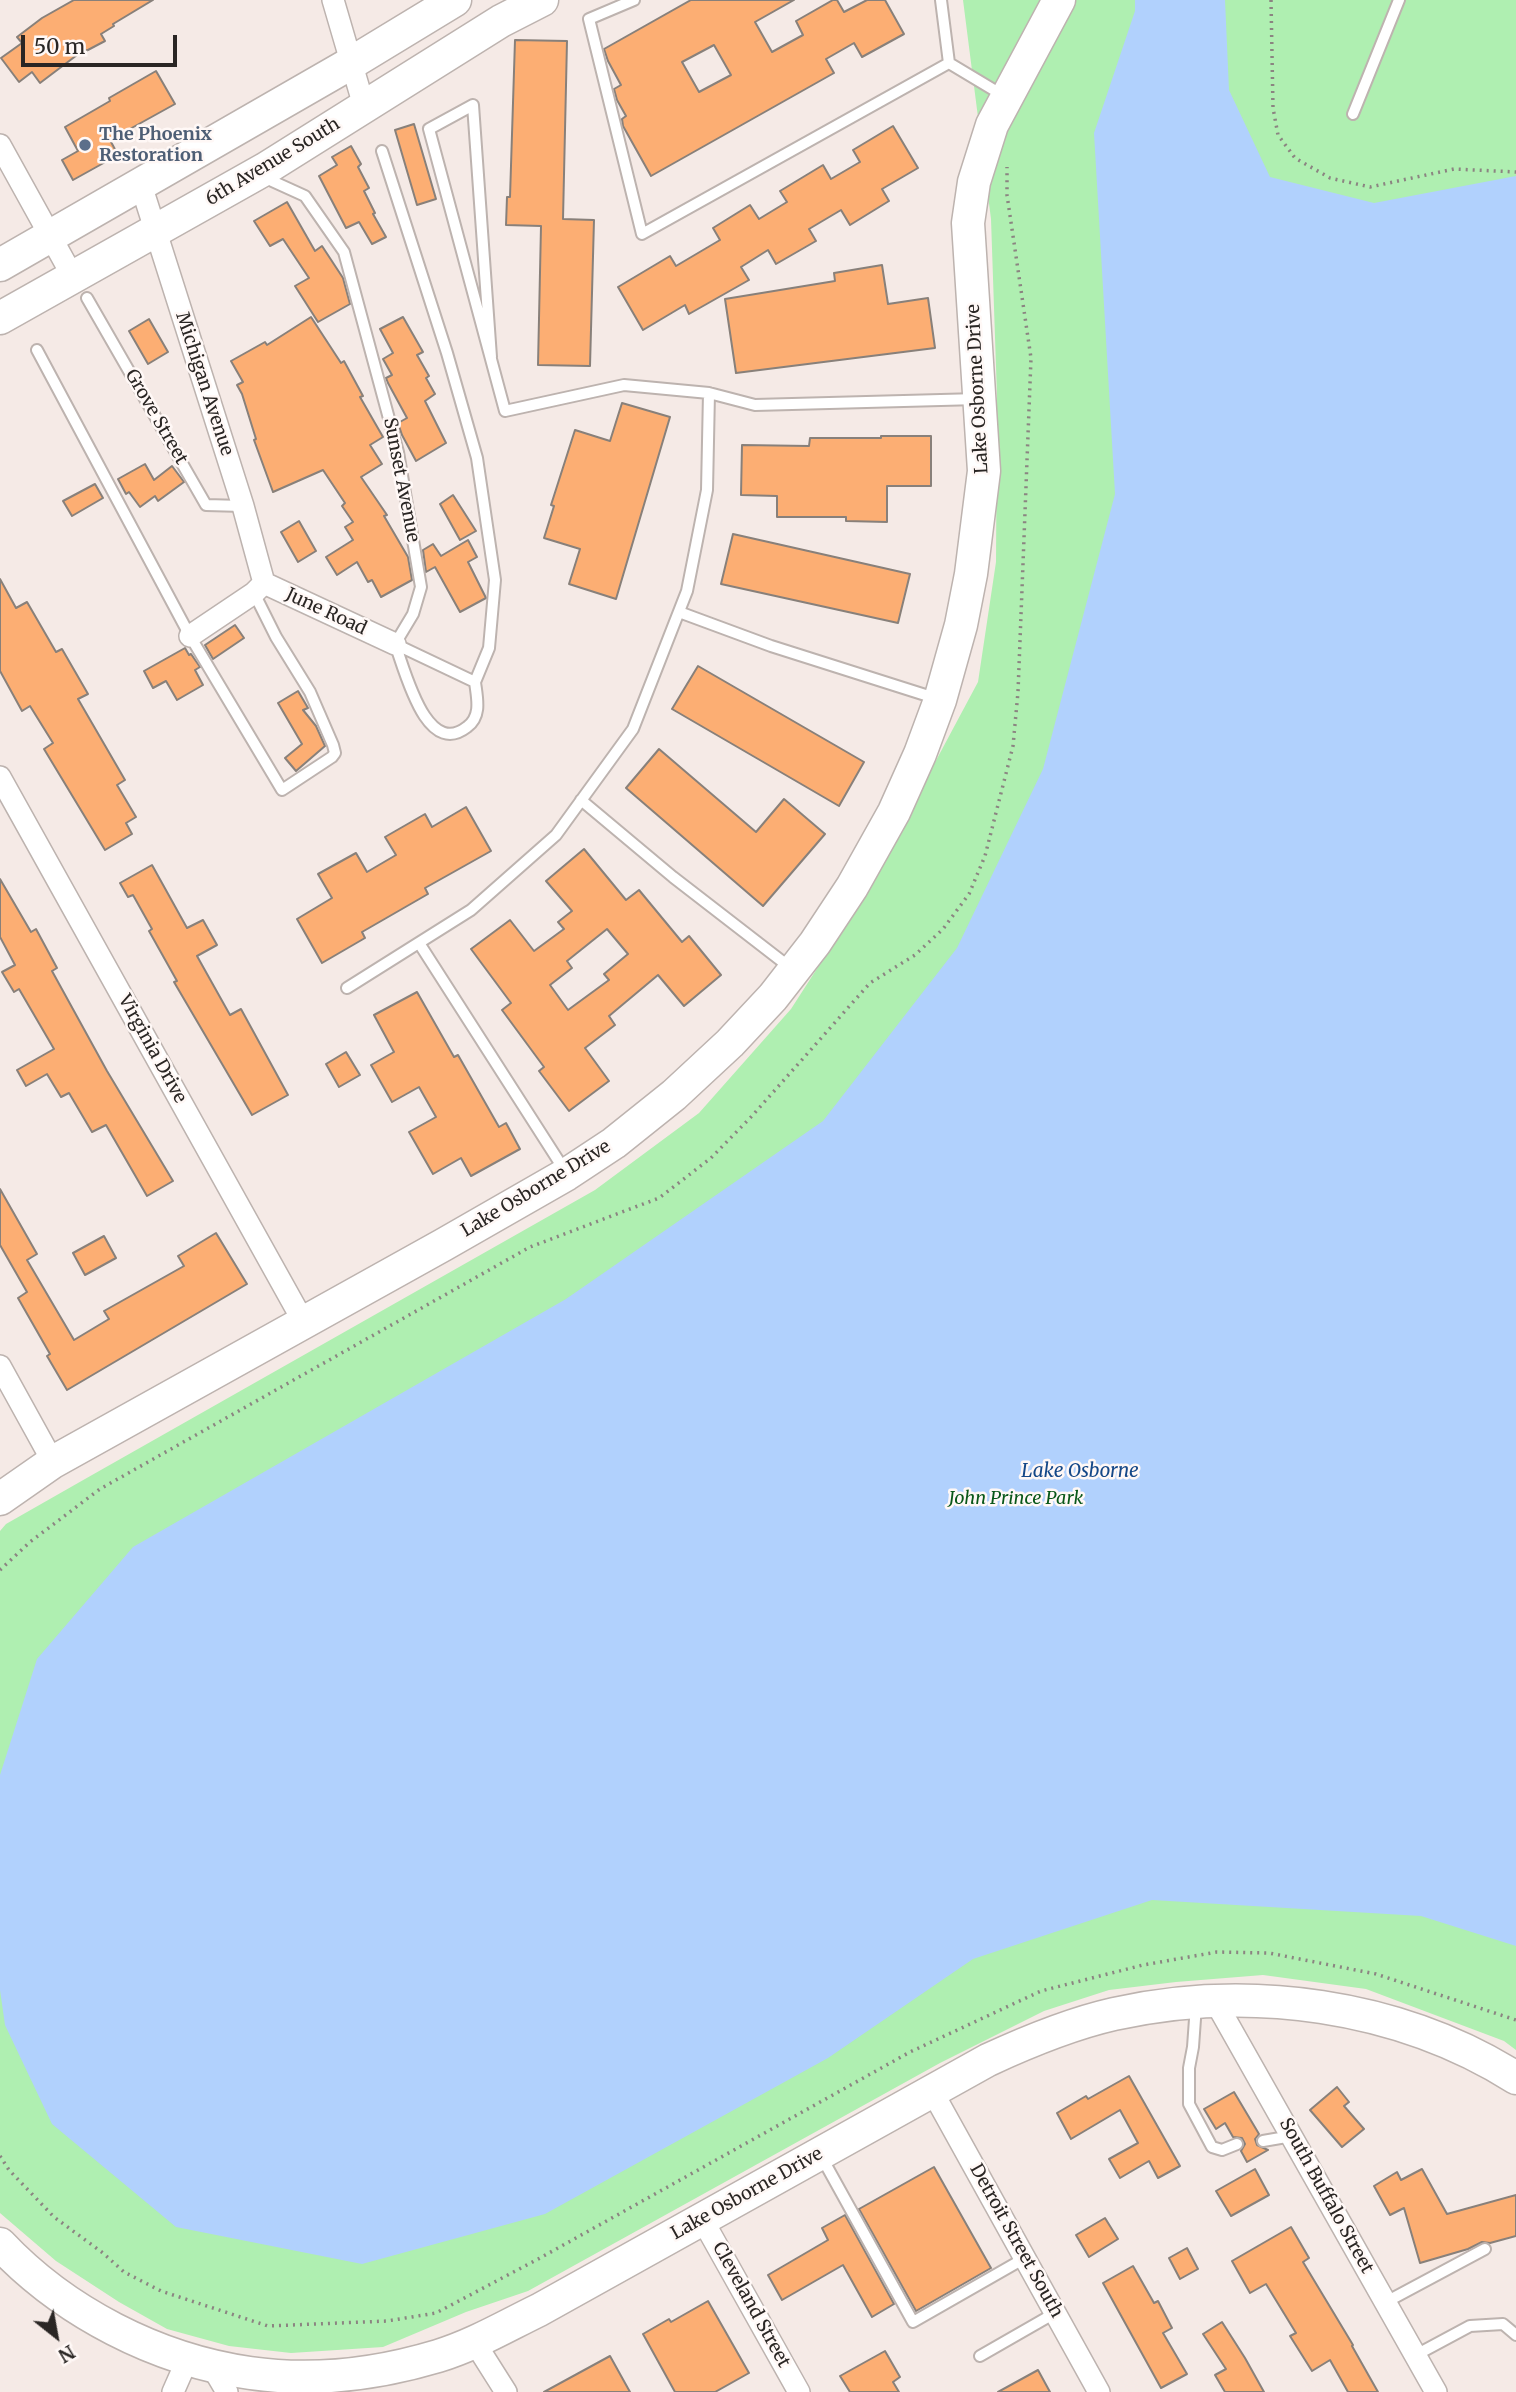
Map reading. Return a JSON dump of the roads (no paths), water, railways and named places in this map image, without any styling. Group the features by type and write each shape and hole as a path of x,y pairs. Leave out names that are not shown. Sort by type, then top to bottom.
{"street":[{"path":"333,0 364,107"},
{"path":"0,265 353,62 455,0"},
{"name":"6th Avenue South","path":"0,318 80,288 155,230 265,169 501,21 542,0"},
{"name":"Lake Osborne Drive","path":"0,1499 53,1462 567,1174 614,1143 674,1095 730,1043 815,943 852,887 894,812 940,700 961,625 971,574 984,471 968,223 974,182 992,125 1059,0"},
{"name":"Grove Street","path":"0,145 80,288"},
{"name":"Michigan Avenue","path":"141,185 243,506 259,588"},
{"path":"190,636 259,588"},
{"name":"June Road","path":"259,588 395,644"},
{"name":"Virginia Drive","path":"0,777 303,1321"},
{"path":"0,1366 53,1462"},
{"name":"Lake Osborne Drive","path":"0,2244 50,2290 82,2311 147,2344 200,2362 250,2373 328,2376 403,2365 475,2343 932,2091 1023,2044 1115,2014 1206,2002 1255,2001 1313,2006 1369,2017 1406,2028 1461,2049 1516,2078"},
{"name":"South Buffalo Street","path":"1206,2002 1292,2136 1436,2392"},
{"name":"Detroit Street South","path":"932,2091 1099,2392"},
{"name":"Cleveland Street","path":"702,2219 799,2392"},
{"path":"475,2343 506,2392"},
{"path":"173,2392 200,2362 226,2392"}],"lane":[{"path":"634,0 589,19 642,234 949,62"},
{"path":"942,0 949,62"},
{"path":"1353,114 1399,0"},
{"path":"949,62 1007,98"},
{"path":"491,357 473,105 429,129 505,411 624,385 709,393 755,405 981,398"},
{"path":"382,151 439,327 477,458 495,580 489,648 475,682 478,708 474,721 457,734 444,735 434,729 423,714 395,644"},
{"name":"Sunset Avenue","path":"265,169 272,181 304,196 344,252 395,439 421,587 413,614 395,644"},
{"name":"Grove Street","path":"80,288 206,505 243,506"},
{"path":"37,350 190,636 282,790 335,753 310,692 276,637 259,588"},
{"path":"347,988 471,910 556,835 633,729 687,591 707,490 709,393"},
{"path":"679,612 771,646 940,700"},
{"path":"395,644 475,682"},
{"path":"581,800 673,877 793,970"},
{"path":"419,943 567,1174"},
{"path":"1206,2002 1189,2067 1189,2104 1212,2147 1222,2150 1237,2144"},
{"path":"1262,2141 1292,2136"},
{"path":"820,2153 913,2322 1025,2258"},
{"path":"1386,2302 1485,2249"},
{"path":"980,2356 1055,2313"},
{"path":"1416,2355 1470,2326 1503,2323 1516,2335"}],"water":[{"name":"Lake Osborne","path":"1135,0 1225,0 1229,90 1270,177 1374,203 1516,176 1516,1946 1421,1916 1152,1900 973,1959 828,2058 545,2214 362,2264 176,2227 52,2124 5,2025 0,1990 0,1775 37,1659 133,1547 566,1299 823,1121 957,948 1043,769 1115,494 1094,133 1135,11"}],"place":[{"name":"The Phoenix Restoration","path":"85,145"}],"park label":[{"name":"John Prince Park","path":"1016,1499"}]}
